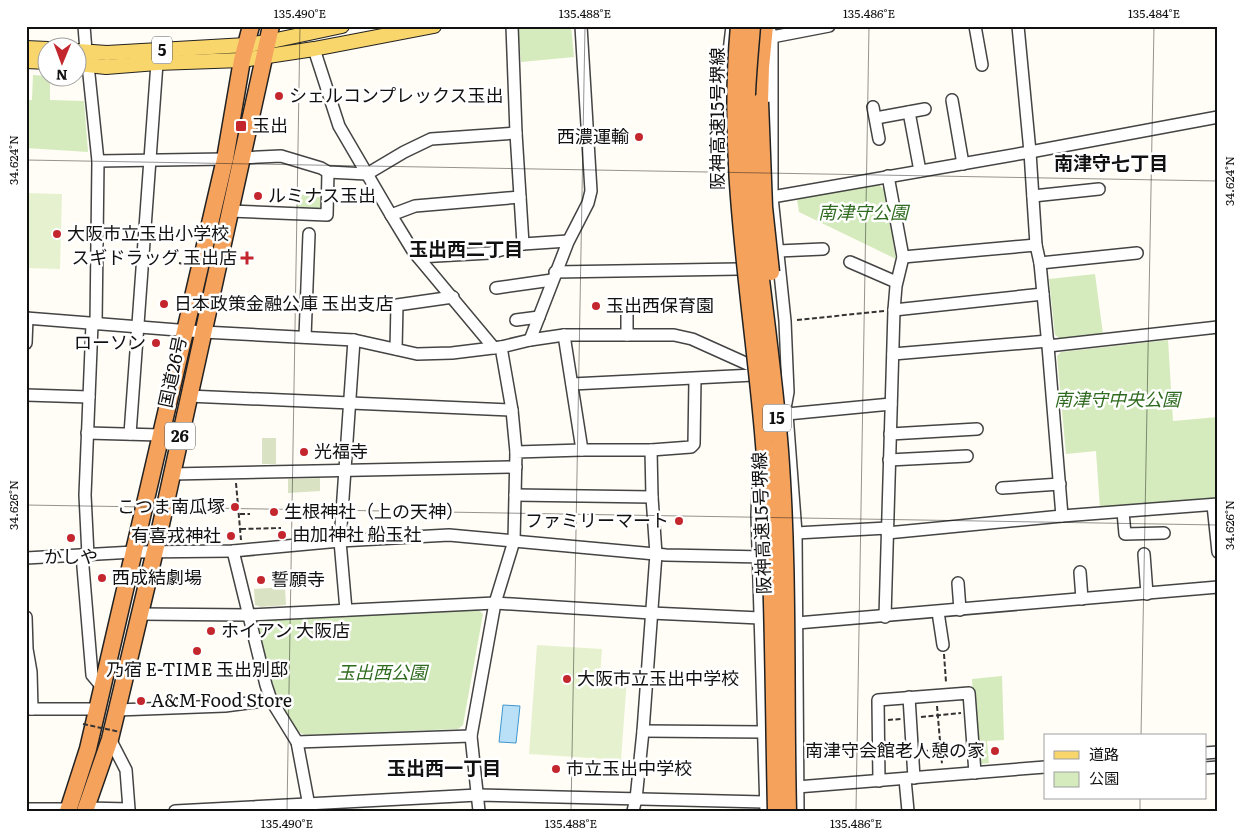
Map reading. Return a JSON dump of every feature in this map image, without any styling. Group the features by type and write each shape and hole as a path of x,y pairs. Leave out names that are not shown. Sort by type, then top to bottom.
{"highway":[{"name":"国道26号","path":"86,809 115,736 117,710 172,474 230,211 233,158 244,52 252,26"},
{"name":"阪神高速15号堺線","path":"739,26 734,102 736,172 767,471 772,595 769,808"},
{"name":"阪神高速15号堺線","path":"752,26 746,102 747,136 754,223 775,400 783,500 788,811"},
{"name":"15","path":"767,29 761,66 760,102 764,207 784,398 783,500"},
{"name":"国道26号","path":"68,810 88,749 184,330 267,42"}],"main road":[{"name":"5","path":"88,60 106,67 157,63 244,52 267,42 312,30 342,26"},
{"name":"5","path":"267,42 314,49 434,26"},
{"name":"5","path":"88,57 131,52 244,52"}],"street":[{"path":"512,26 523,244"},
{"path":"530,340 568,241 588,203 592,191 581,26"},
{"path":"175,811 309,808 478,795 636,799 672,805 769,808 764,732 757,515 759,464 753,370 739,269 727,110 728,51 732,26"},
{"path":"767,29 830,26"},
{"path":"975,26 982,65"},
{"path":"1018,26 1030,152 1036,245 1040,263 1048,344 1062,516"},
{"path":"767,29 772,197 785,321 788,392 786,409 796,533 798,811"},
{"path":"767,29 756,44 753,115 756,167 778,386 786,409"},
{"path":"314,49 340,126 391,215 418,257 497,347 512,410 516,452 514,541 495,603 471,736 479,811"},
{"path":"130,434 157,63"},
{"path":"87,88 98,161 94,324 88,397 85,555 92,674 102,687"},
{"path":"952,100 963,164"},
{"path":"879,140 874,112 909,112 925,109"},
{"path":"909,112 920,171"},
{"path":"772,197 1218,117"},
{"path":"98,161 281,156 321,168 328,172 367,174 404,152 431,139 516,133"},
{"path":"230,211 327,214 328,172"},
{"path":"885,617 894,310 896,282 903,257 888,176"},
{"path":"1033,196 1099,189"},
{"path":"391,215 415,206 520,197"},
{"path":"304,337 309,234"},
{"path":"418,257 490,253 523,244 568,241"},
{"path":"903,257 1036,245"},
{"path":"778,251 823,249"},
{"path":"1040,263 1137,253"},
{"path":"850,262 896,282"},
{"path":"496,288 554,276 739,269"},
{"path":"894,310 1043,294"},
{"path":"396,349 396,305 453,297"},
{"path":"627,334 628,305"},
{"path":"516,320 539,317"},
{"path":"26,343 27,318 203,332 354,340 417,354 452,353 564,335 674,335 692,339 753,370"},
{"path":"893,354 1048,344 1218,326"},
{"path":"564,335 582,450"},
{"path":"346,610 340,541 354,340"},
{"path":"572,384 695,379 753,370"},
{"path":"516,452 651,450 691,447 694,444 695,379"},
{"path":"26,395 88,397"},
{"path":"188,396 512,410"},
{"path":"786,409 892,404"},
{"path":"890,434 977,429"},
{"path":"87,433 160,435"},
{"path":"633,811 643,731 656,554 651,450"},
{"path":"890,460 967,456"},
{"path":"172,474 516,467"},
{"path":"1002,488 1060,484"},
{"path":"516,494 652,497"},
{"path":"796,533 887,530 1215,505 1218,552"},
{"path":"1123,512 1125,534 1164,533"},
{"path":"26,550 26,558 449,535 656,554 796,558"},
{"path":"237,546 248,615 266,686 271,700 297,742 309,808"},
{"path":"1144,554 1147,594"},
{"path":"1080,572 1082,599"},
{"path":"958,583 960,610"},
{"path":"797,623 885,617 1218,587"},
{"path":"140,614 248,615 495,603 760,618"},
{"path":"938,612 943,645"},
{"path":"26,617 31,672 29,709 97,709"},
{"path":"880,781 878,700 909,697 969,693 975,773"},
{"path":"908,811 912,752 909,697"},
{"path":"117,710 225,706 271,700"},
{"path":"643,731 764,732"},
{"path":"86,809 129,810 126,770 115,736"},
{"path":"297,742 471,736"},
{"path":"797,787 1044,767"},
{"path":"26,809 68,810"}],"path":[{"path":"179,263 191,266"},
{"path":"785,321 894,310"},
{"path":"236,479 241,529 237,546"},
{"path":"240,514 250,514"},
{"path":"241,529 281,528"},
{"path":"943,645 946,682"},
{"path":"936,695 943,768"},
{"path":"879,721 971,712"},
{"path":"83,724 115,736"},
{"path":"879,755 973,747"}],"green space":[{"path":"571,26 574,57 521,62 518,29"},
{"path":"33,75 38,75 38,88 50,88 50,100 84,101 88,152 26,148 26,100 32,100"},
{"name":"南津守公園","path":"879,185 884,189 896,259 799,212 797,199"},
{"path":"26,193 62,194 60,269 26,268"},
{"path":"299,194 324,198 324,209 297,209"},
{"path":"1095,274 1103,334 1061,339 1055,335 1049,279"},
{"name":"南津守中央公園","path":"1168,340 1173,421 1218,417 1218,498 1100,509 1096,451 1066,454 1057,356 1061,352"},
{"path":"262,438 276,438 276,464 262,464"},
{"path":"320,478 320,491 288,493 288,479"},
{"path":"285,587 286,605 261,607 255,605 254,589"},
{"name":"玉出西公園","path":"479,610 483,614 463,725 458,729 305,735 298,732 274,690 258,627 261,620"},
{"path":"537,645 602,649 600,676 627,678 621,760 529,754"},
{"path":"1002,676 1004,740 987,741 989,763 977,764 972,679"}],"water":[{"path":"503,705 520,706 516,743 499,742"}],"place":[{"name":"シェルコンプレックス玉出","path":"279,96"},
{"name":"玉出","path":"241,126"},
{"name":"西濃運輸","path":"639,137"},
{"name":"ルミナス玉出","path":"258,196"},
{"name":"大阪市立玉出小学校","path":"57,234"},
{"name":"スギドラッグ 玉出店","path":"247,258"},
{"name":"日本政策金融公庫 玉出支店","path":"164,304"},
{"name":"玉出西保育園","path":"596,306"},
{"name":"ローソン","path":"156,343"},
{"name":"光福寺","path":"304,452"},
{"name":"こつま南瓜塚","path":"235,507"},
{"name":"生根神社（上の天神）","path":"274,512"},
{"name":"ファミリーマート","path":"679,521"},
{"name":"由加神社 船玉社","path":"282,535"},
{"name":"有喜戎神社","path":"231,536"},
{"name":"かしや","path":"71,538"},
{"name":"西成結劇場","path":"102,578"},
{"name":"誓願寺","path":"261,580"},
{"name":"ホイアン 大阪店","path":"211,631"},
{"name":"乃宿 E-TIME 玉出別邸","path":"197,651"},
{"name":"大阪市立玉出中学校","path":"567,679"},
{"name":"A&M Food Store","path":"141,701"},
{"name":"南津守会館老人憩の家","path":"995,751"},
{"name":"市立玉出中学校","path":"556,769"}],"district":[{"name":"南津守七丁目","path":"1111,163"},
{"name":"玉出西二丁目","path":"466,249"},
{"name":"玉出西一丁目","path":"444,768"}]}
